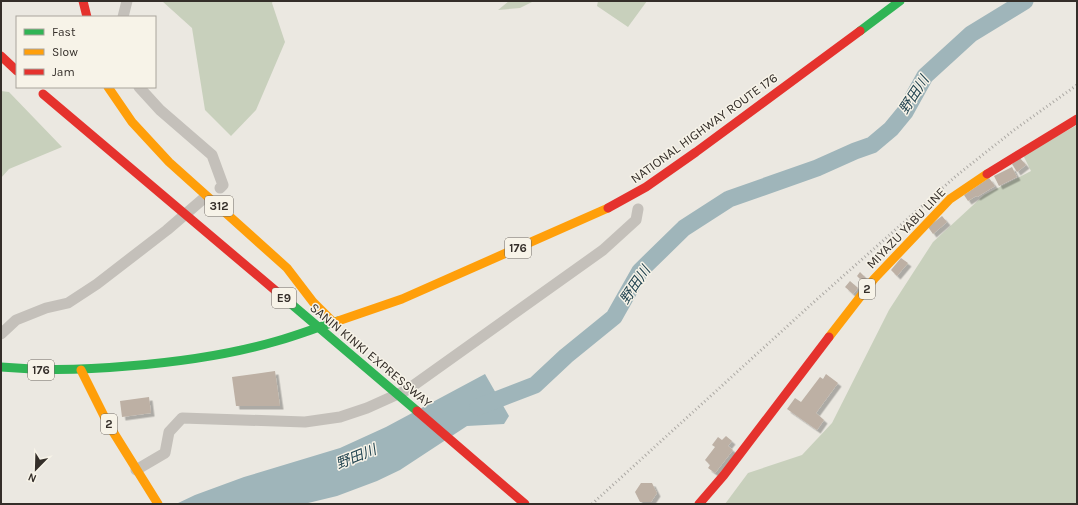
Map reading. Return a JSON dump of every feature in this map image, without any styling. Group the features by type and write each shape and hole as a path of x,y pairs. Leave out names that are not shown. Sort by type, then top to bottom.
{"main road":[{"path":"74,1 78,16"},
{"path":"83,1 87,16"},
{"name":"NATIONAL HIGHWAY ROUTE 176","path":"1,367 34,370 81,370 171,363 208,357 277,341 416,292 603,211 646,187 696,152 900,1"},
{"path":"1,56 16,70"},
{"name":"SANIN KINKI EXPRESSWAY","path":"36,88 407,402 525,504"},
{"name":"312","path":"109,88 132,122 169,162 287,268 313,302 333,322"},
{"path":"120,88 150,129 173,153"},
{"name":"MIYAZU YABU LINE","path":"699,504 724,476 874,279 950,199 1008,161 1077,119"},
{"path":"327,304 333,322"},
{"name":"2","path":"81,370 92,394 138,474 158,504"}],"street":[{"path":"123,16 127,1"},
{"path":"140,88 160,110 212,155 223,185 217,189"},
{"path":"1,334 16,320 46,308 68,303 97,284 167,230 203,199"},
{"path":"138,474 165,453 169,432 182,418 305,422 340,417 367,408 408,390 602,250 636,220 638,209"}],"green space":[{"path":"162,1 273,1 272,3 285,42 256,110 231,136 205,110 192,28"},
{"path":"509,1 534,1 520,8 498,10"},
{"path":"598,1 647,1 628,27 597,6"},
{"path":"1,91 9,92 62,147 9,169 1,178"},
{"path":"1077,125 1077,504 725,504 748,473 802,455 832,423 889,310 933,242 984,195 1031,171 1023,155"}],"water":[{"path":"485,374 509,416 504,424 467,426 400,470 377,481 337,496 304,504 176,504 195,495 244,477 340,448 386,427"}],"building":[{"path":"1020,158 1026,165 1017,172 1012,164"},
{"path":"1012,167 1017,177 999,186 994,176"},
{"path":"989,178 995,186 968,201 964,195"},
{"path":"942,216 947,222 933,234 928,227"},
{"path":"901,258 908,263 897,276 891,270"},
{"path":"860,272 866,278 863,282 857,276"},
{"path":"850,281 858,288 853,294 845,287"},
{"path":"275,371 280,406 236,406 232,377"},
{"path":"826,374 838,383 816,413 824,420 817,430 787,409 795,398 801,402 820,377 823,379"},
{"path":"149,397 151,413 122,417 120,401"},
{"path":"726,436 732,441 728,446 733,450 715,473 708,468 710,465 705,460 715,447 712,445 718,437 722,440"},
{"path":"641,483 652,483 657,493 651,502 640,502 635,492"}],"waterway":[{"name":"野田川","path":"478,407 535,385 566,356 614,317 640,271 684,228 729,199 817,168 872,145 891,129 905,112 925,76 971,34 1025,1"}],"railway":[{"path":"592,504 815,301 956,176 1014,130 1077,85"}],"traffic: fast":[{"path":"860,31 900,1"},
{"path":"283,297 417,411"},
{"path":"1,367 80,369 185,360 259,346 338,321"}],"traffic: slow":[{"path":"109,88 132,122 169,162 287,268 313,302 333,322"},
{"path":"829,337 874,279 950,199 987,174"},
{"path":"338,321 402,299 608,208"},
{"path":"81,370 107,422 158,504"}],"traffic: jam":[{"path":"83,1 87,16"},
{"path":"608,208 646,187 696,152 860,31"},
{"path":"1,56 16,70"},
{"path":"43,94 283,297"},
{"path":"987,174 1077,119"},
{"path":"699,504 724,475 829,337"},
{"path":"417,411 525,504"}]}
